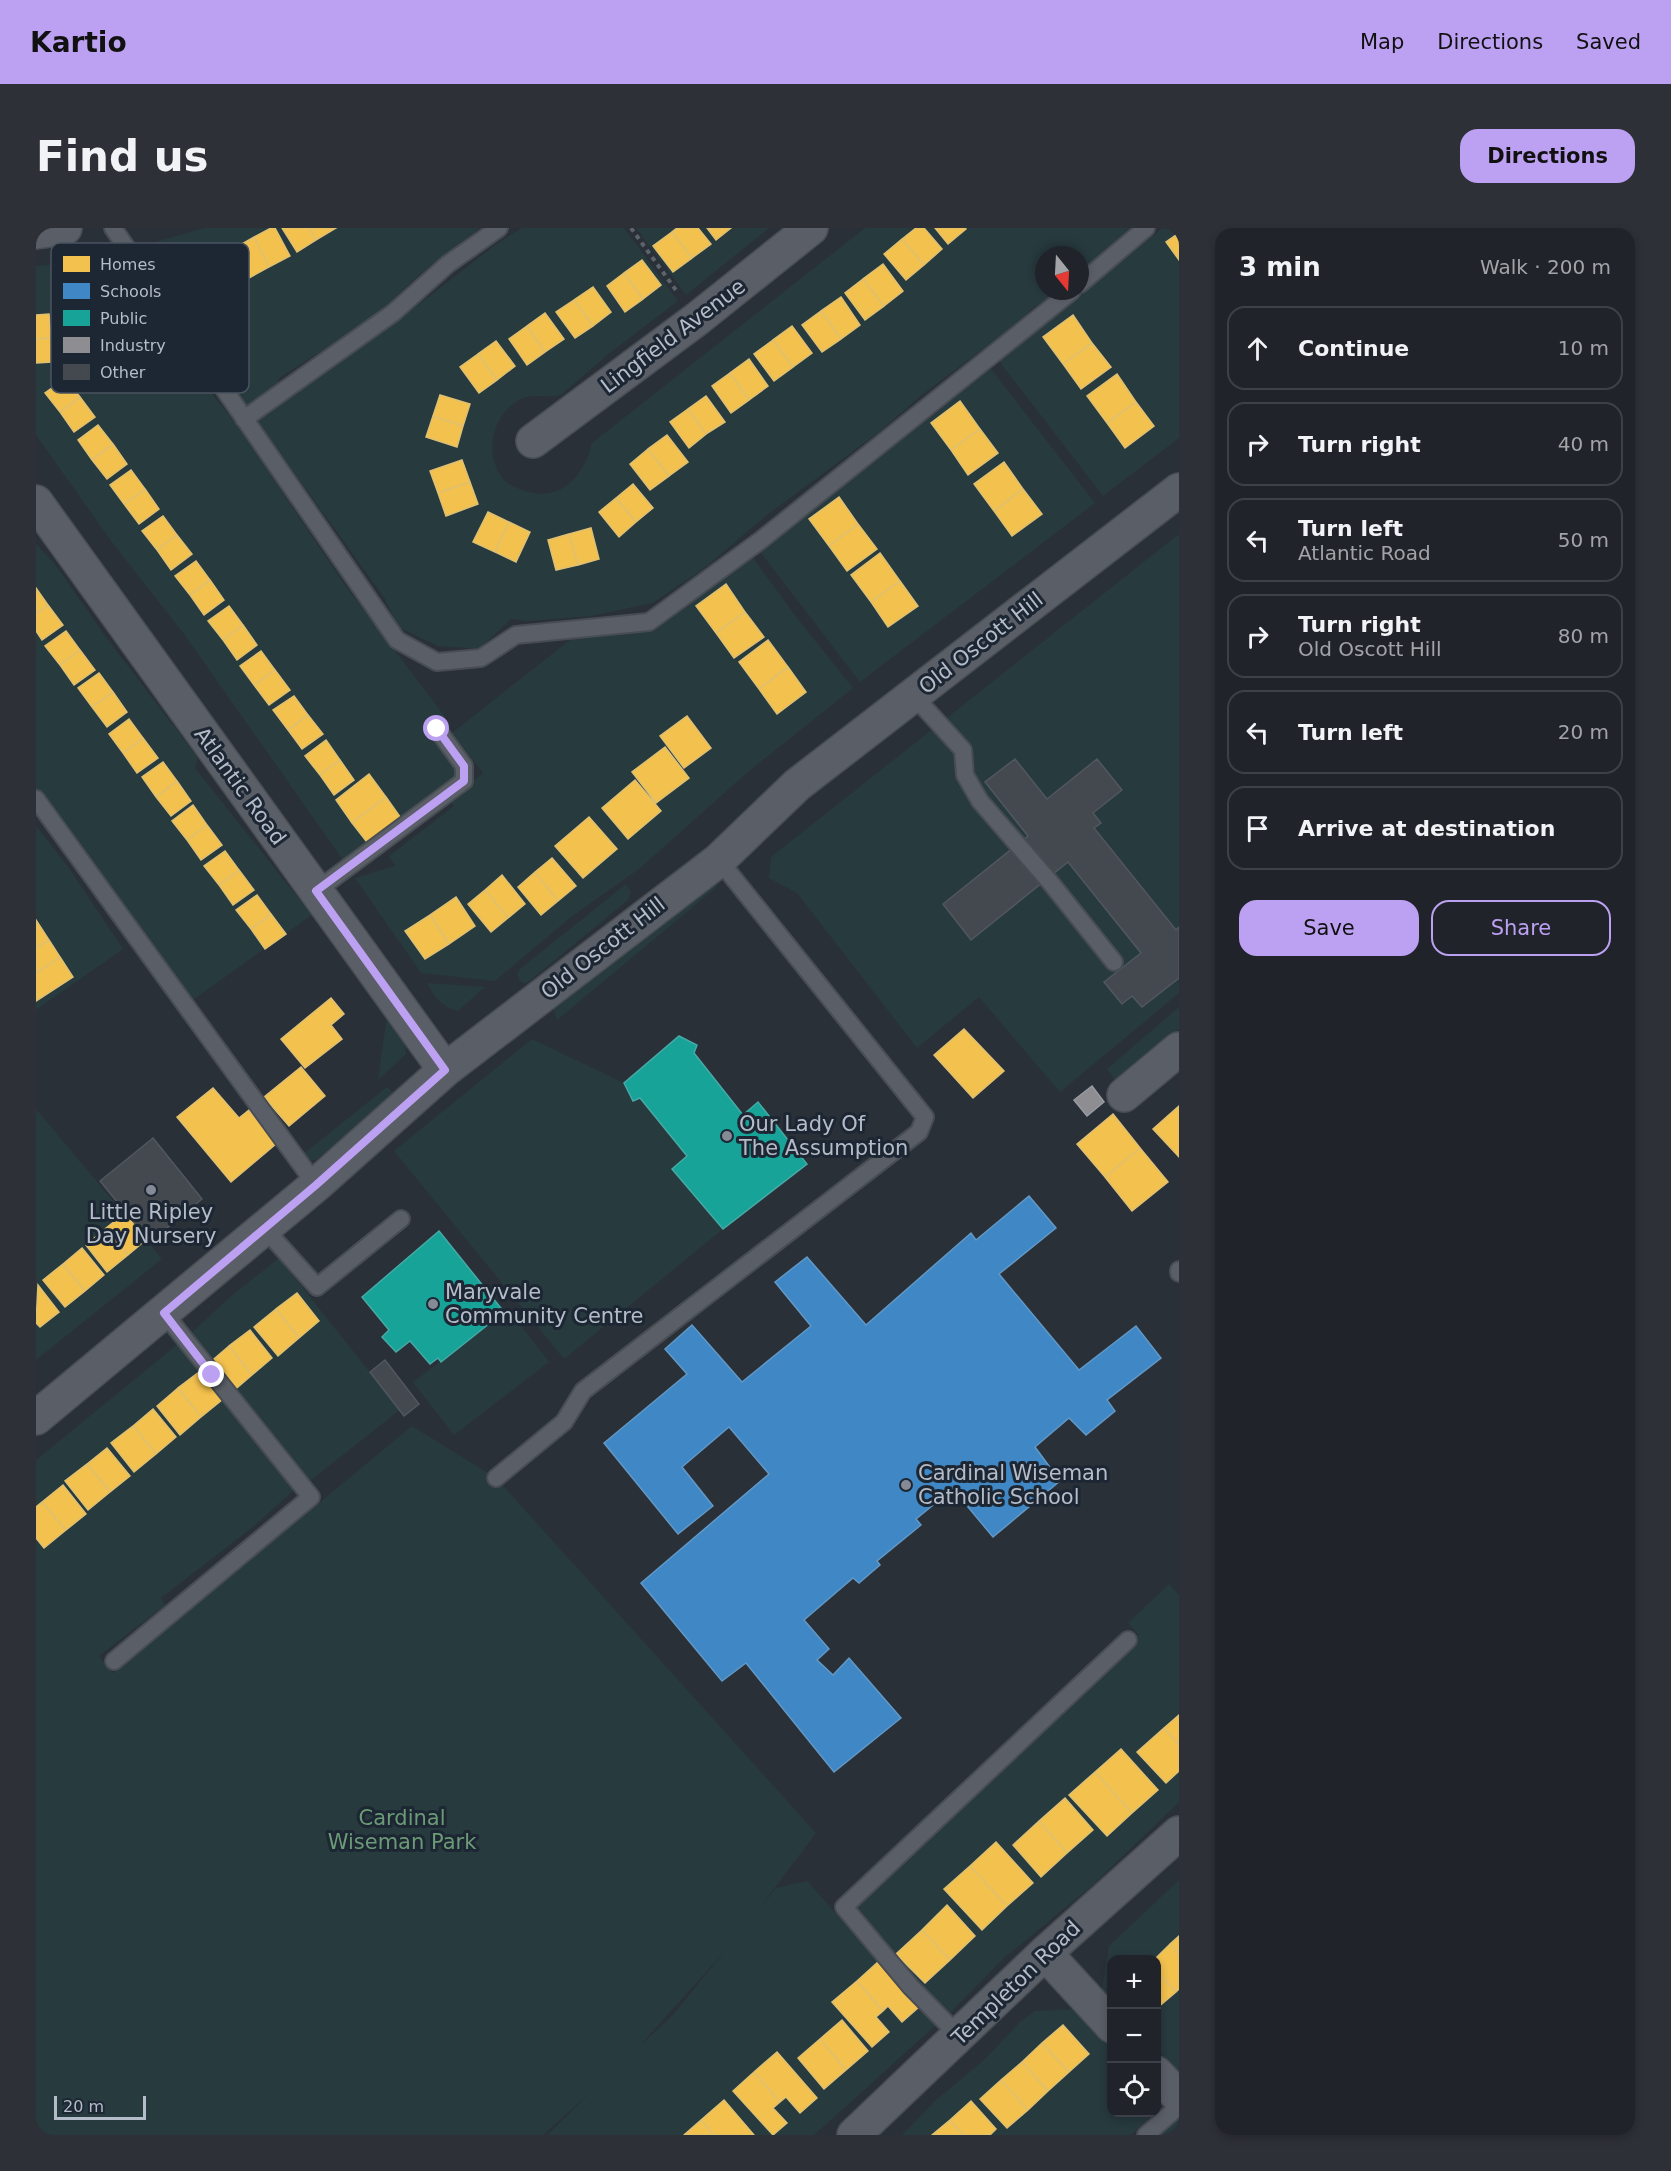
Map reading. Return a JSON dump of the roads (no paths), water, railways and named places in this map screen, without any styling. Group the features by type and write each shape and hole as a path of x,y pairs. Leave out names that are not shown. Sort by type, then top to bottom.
{"street":[{"path":"36,232 64,228"},
{"name":"Lingfield Avenue","path":"532,441 697,319 811,228"},
{"name":"Old Oscott Hill","path":"36,1418 316,1185 445,1070 719,860 797,785 1179,490"},
{"name":"Atlantic Road","path":"36,501 445,1070"},
{"path":"1124,1095 1179,1048"},
{"name":"Templeton Road","path":"854,2135 960,2037 1045,1953 1179,1833"},
{"path":"1045,1953 1107,2021"},
{"path":"1161,2078 1179,2097"}],"lane":[{"path":"113,228 123,243"},
{"path":"244,419 393,313 448,264 499,228"},
{"path":"1089,276 1146,228"},
{"path":"226,393 397,640 437,662 481,658 516,634 649,622 761,540 1061,300"},
{"path":"913,695 963,750 965,775 980,801 1050,882 1114,962"},
{"path":"316,891 464,781 464,766 437,729"},
{"path":"36,799 316,1185"},
{"path":"496,1478 564,1422 583,1391 919,1132 925,1117 719,860"},
{"path":"264,1228 317,1287 401,1219"},
{"path":"114,1661 311,1497 164,1313"},
{"path":"960,2037 911,1987 844,1907 1128,1640"},
{"path":"1146,2135 1179,2106"}],"place":[{"name":"Our Lady Of The Assumption","path":"727,1136"},
{"name":"Little Ripley Day Nursery","path":"151,1190"},
{"name":"Maryvale Community Centre","path":"433,1304"},
{"name":"Cardinal Wiseman Catholic School","path":"906,1485"}],"park label":[{"name":"Cardinal Wiseman Park","path":"402,1830"}]}
